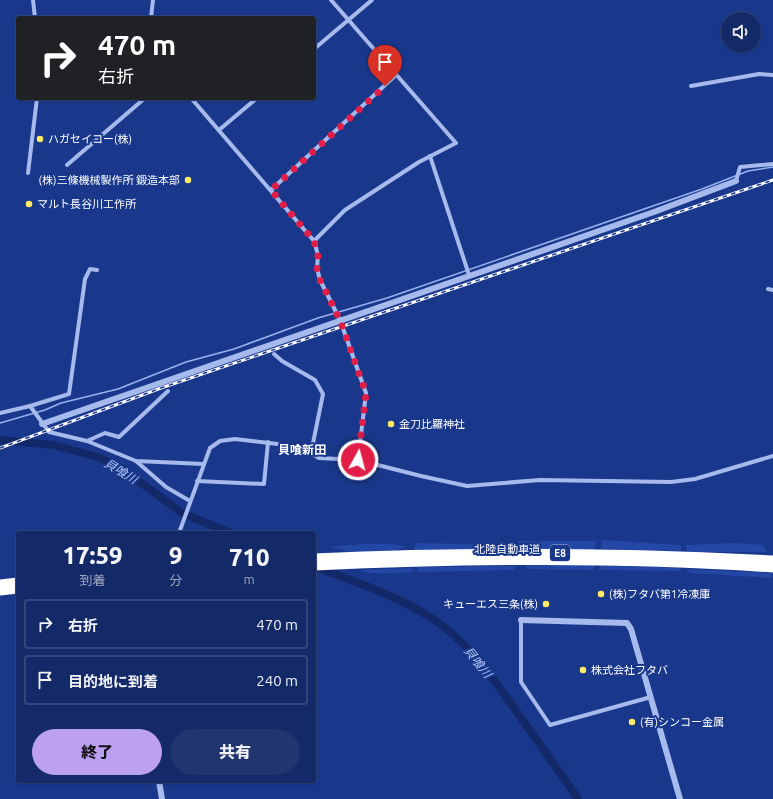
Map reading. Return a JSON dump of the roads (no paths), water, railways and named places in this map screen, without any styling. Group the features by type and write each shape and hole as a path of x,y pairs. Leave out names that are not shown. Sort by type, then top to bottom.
{"highway":[{"name":"北陸自動車道","path":"316,558 588,554 773,560"},
{"name":"北陸自動車道","path":"316,566 593,561 773,568"},
{"path":"0,584 16,582"},
{"path":"0,592 16,589"}],"street":[{"path":"33,0 34,16"},
{"path":"151,16 153,0"},
{"path":"314,241 345,210 430,156 456,144 331,0"},
{"path":"316,48 372,0"},
{"path":"691,86 759,74 773,75"},
{"path":"271,190 396,75"},
{"path":"28,173 37,100"},
{"path":"67,165 143,100"},
{"path":"193,100 314,241 318,255 317,268 320,280 340,320 366,393 358,460"},
{"path":"219,130 255,100"},
{"path":"430,156 469,274"},
{"path":"40,422 340,320 469,274 654,212 736,181 740,167 773,164"},
{"path":"0,413 30,408 70,394 85,279 90,269 97,270"},
{"path":"768,289 773,290"},
{"path":"274,354 282,361 315,380 323,394 311,453"},
{"path":"87,441 105,433 119,436 168,391"},
{"path":"30,408 48,432 87,441 136,461 166,487 190,502"},
{"path":"180,531 210,448 220,441 235,440 268,442 286,445 311,453 319,458 358,460 467,486 540,480 671,482 695,478 773,456"},
{"path":"197,481 264,484 268,442"},
{"path":"136,461 204,464"},
{"path":"651,697 550,725 521,682 521,620 627,623 632,629 680,799"},
{"path":"159,783 162,799"}],"waterway":[{"path":"0,423 45,410 61,403 118,389 186,362 234,349 318,318 387,298 702,189 748,171 773,167"},
{"name":"貝喰川","path":"0,440 53,445 98,457 121,468 182,513 225,531"},
{"name":"貝喰川","path":"316,567 373,589 416,609 430,617 457,638 490,674 578,799"}],"railway":[{"path":"0,448 161,388 773,180"}],"place":[{"name":"ハガセイコー(株)","path":"40,139"},
{"name":"(株)三條機械製作所 鍛造本部","path":"188,180"},
{"name":"マルト長谷川工作所","path":"29,204"},
{"name":"金刀比羅神社","path":"391,424"},
{"name":"(株)フタバ第1冷凍庫","path":"601,594"},
{"name":"キューエス三条(株)","path":"546,604"},
{"name":"株式会社フタバ","path":"583,670"},
{"name":"(有)シンコー金属","path":"632,722"}],"district":[{"name":"貝喰新田","path":"302,449"}]}
